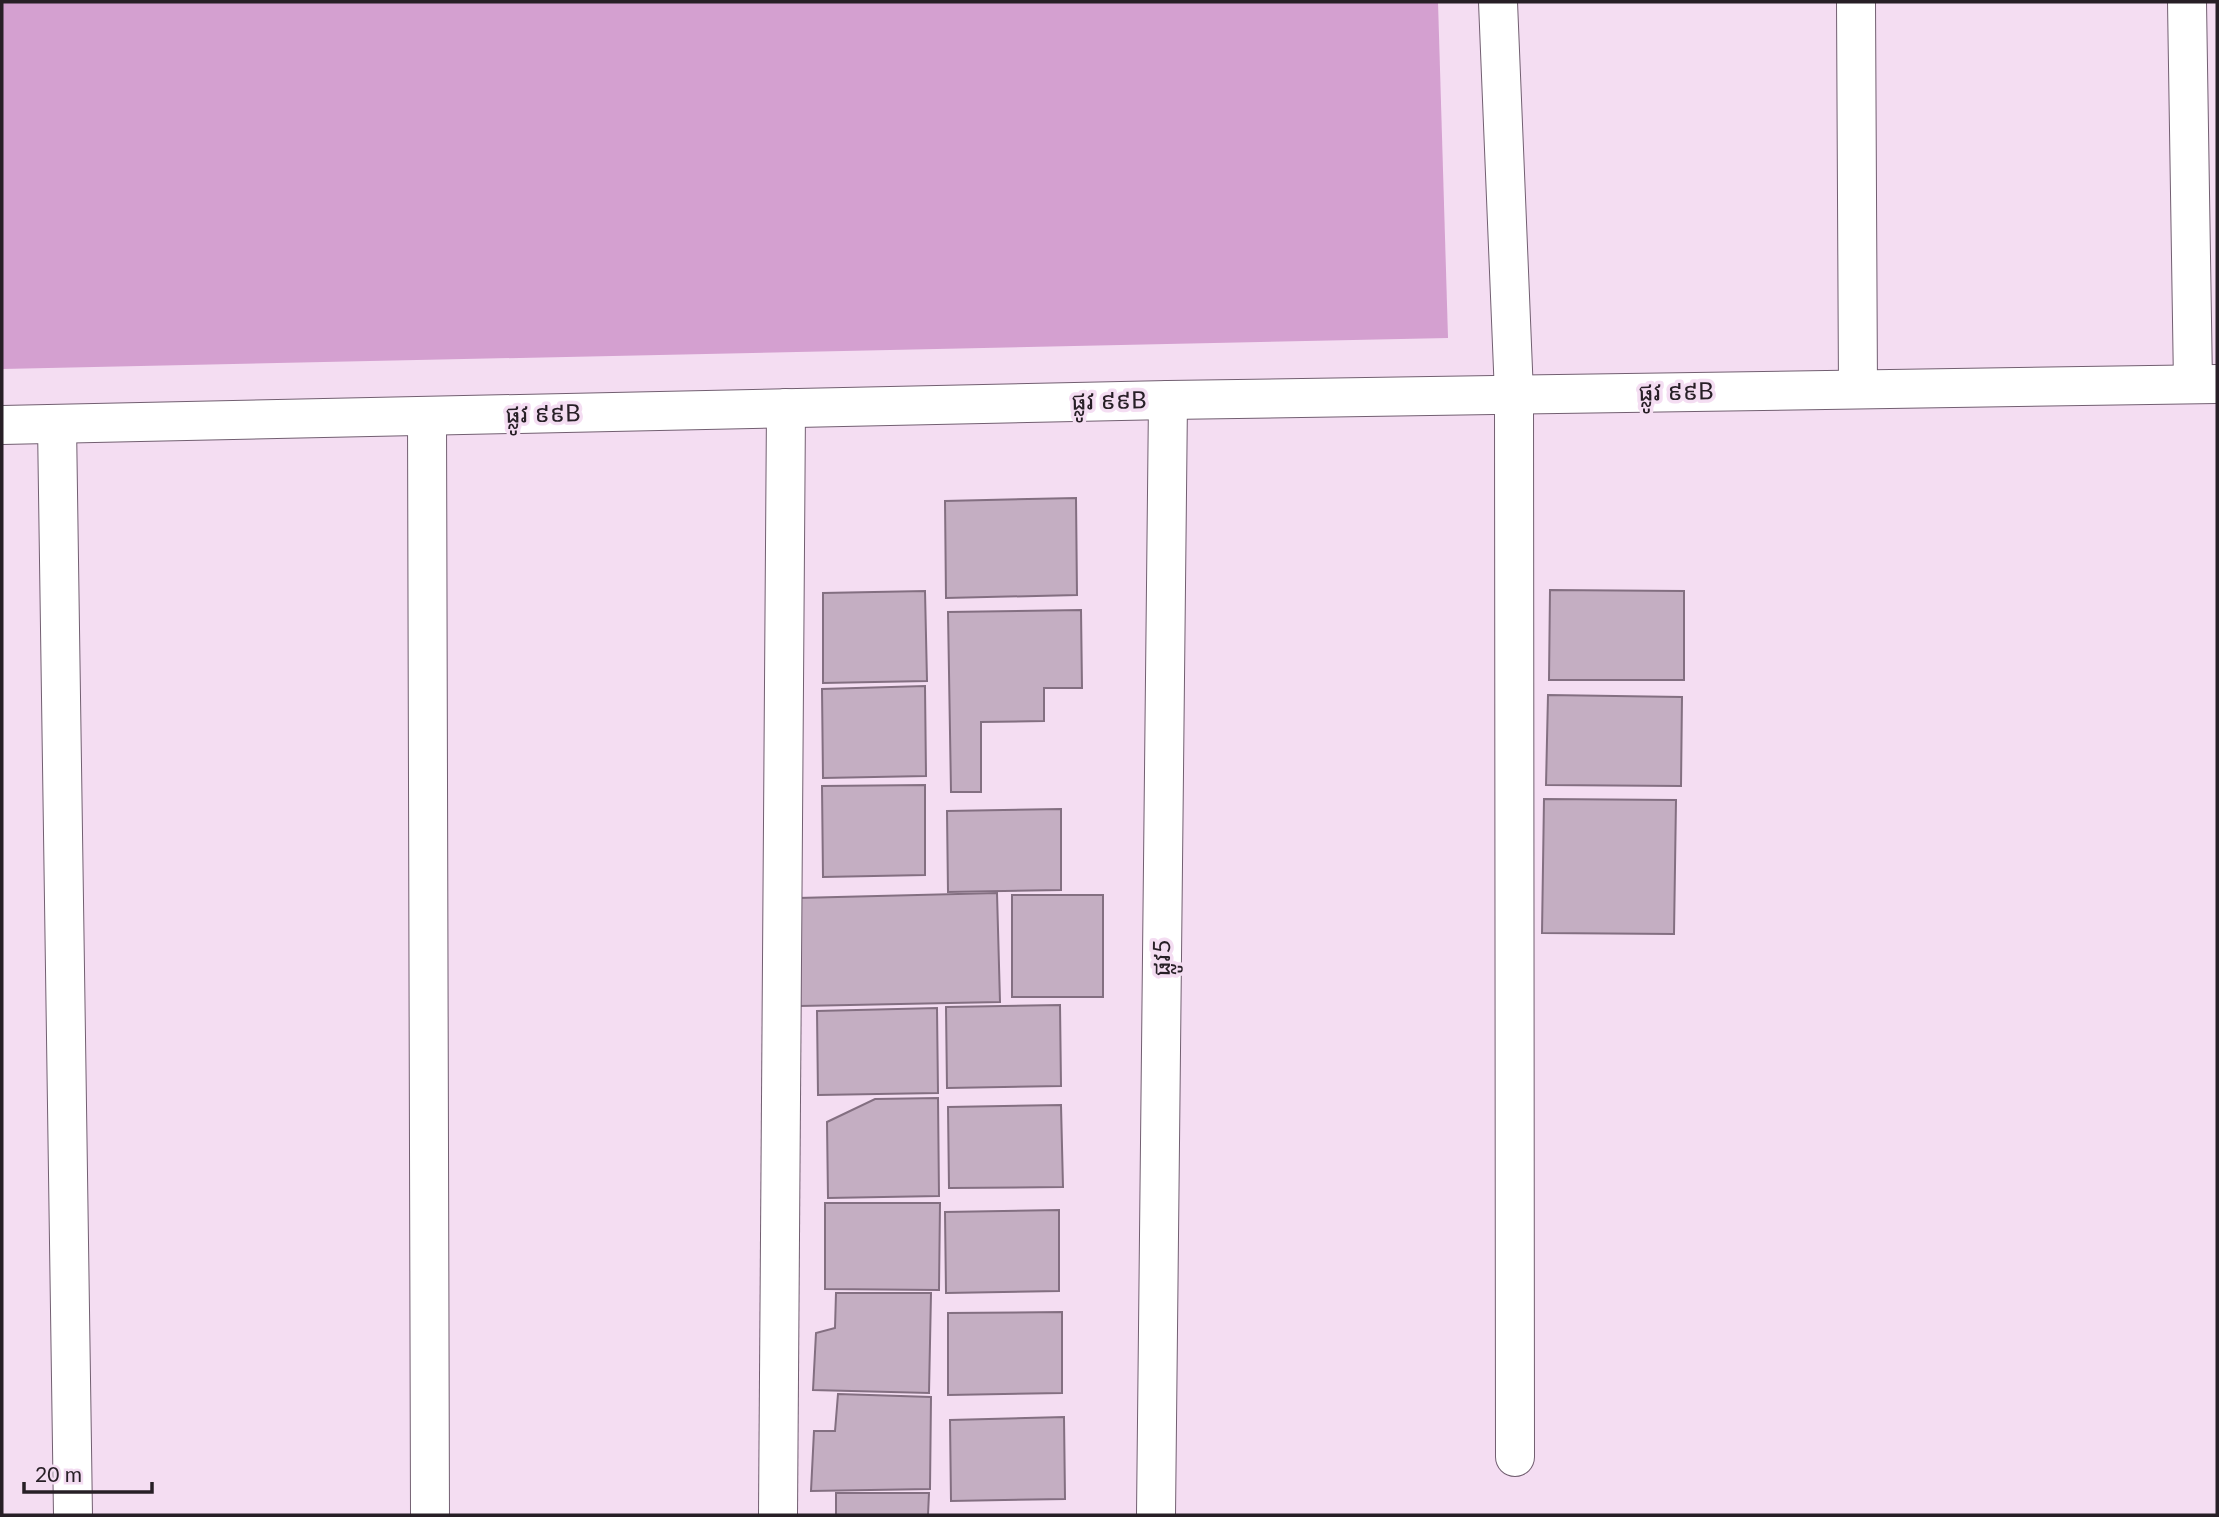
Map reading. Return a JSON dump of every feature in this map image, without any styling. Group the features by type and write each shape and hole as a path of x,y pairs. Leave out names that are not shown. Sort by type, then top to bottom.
{"street":[{"path":"1497,2 1514,394 1515,1457"},
{"path":"1856,2 1858,389"},
{"path":"2187,2 2205,384"},
{"name":"ផ្លូវ ៩៩B","path":"2,425 1168,400 2205,384"},
{"name":"ផ្លូវ5","path":"1156,1515 1168,400"},
{"path":"778,1515 786,408"},
{"path":"427,416 430,1515"},
{"path":"57,424 73,1515"}],"shaded area":[{"path":"2,2 1438,2 1448,338 2,369"}],"building":[{"path":"1076,498 1077,595 946,598 945,501"},
{"path":"1550,590 1684,591 1684,680 1549,680"},
{"path":"925,591 927,681 823,683 823,593"},
{"path":"1081,610 1082,688 1044,688 1044,721 981,722 981,792 951,792 948,612"},
{"path":"925,686 926,776 823,778 822,689"},
{"path":"1548,695 1682,697 1681,786 1546,785"},
{"path":"925,785 925,875 823,877 822,786"},
{"path":"1544,799 1676,800 1674,934 1542,933"},
{"path":"1061,809 1061,890 948,892 947,811"},
{"path":"997,893 1000,1002 800,1006 798,898"},
{"path":"1012,895 1103,895 1103,997 1012,997"},
{"path":"1060,1005 1061,1086 947,1088 946,1007"},
{"path":"937,1008 938,1093 818,1095 817,1011"},
{"path":"938,1098 939,1196 828,1198 827,1122 875,1099"},
{"path":"1061,1105 1063,1187 949,1188 948,1107"},
{"path":"825,1203 940,1203 939,1290 825,1289"},
{"path":"1059,1210 1059,1291 946,1293 945,1212"},
{"path":"836,1293 931,1293 929,1393 813,1390 816,1333 835,1328"},
{"path":"1062,1312 1062,1393 948,1395 948,1313"},
{"path":"838,1394 931,1397 930,1489 811,1491 814,1431 835,1431"},
{"path":"1064,1417 1065,1499 951,1501 950,1420"},
{"path":"836,1493 929,1493 928,1515 836,1515"}]}
